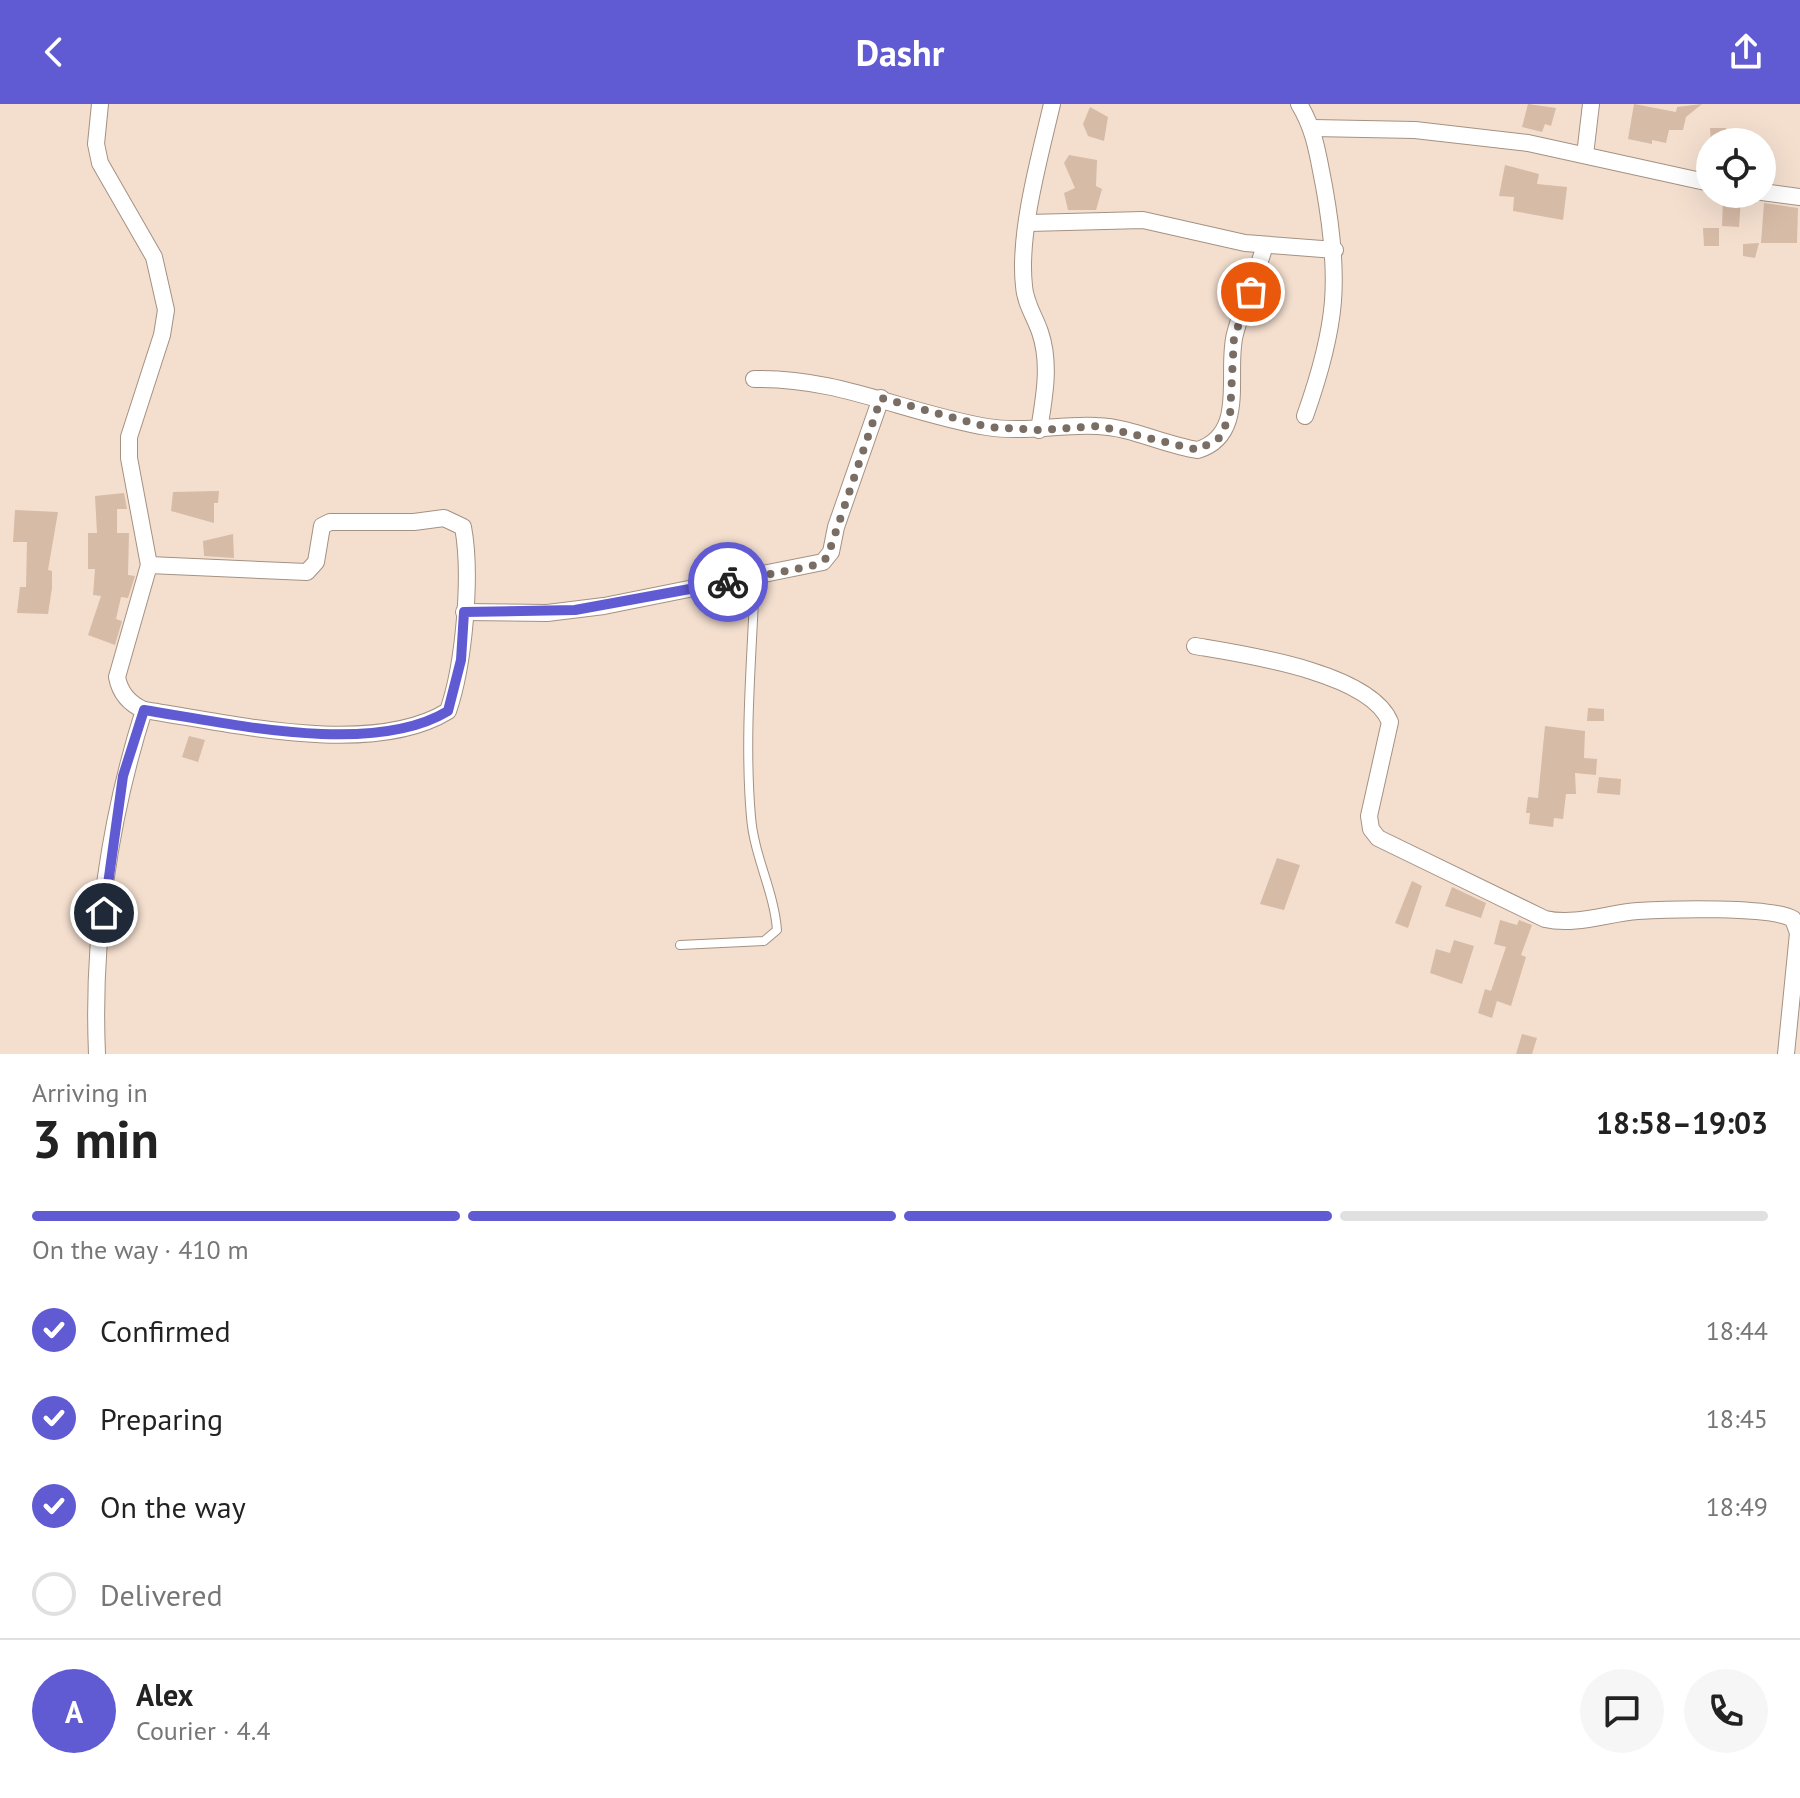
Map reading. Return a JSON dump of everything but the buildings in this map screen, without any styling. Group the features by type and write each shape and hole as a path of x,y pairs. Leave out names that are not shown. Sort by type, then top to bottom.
{"street":[{"path":"100,104 96,144 100,163 154,257 165,297 162,335 129,437 129,458 149,565 117,677 133,705 144,710 298,733 383,732 422,724 448,711 461,660 464,612 464,533 463,527 449,519 330,522 322,526 316,562 307,572 149,565"},
{"path":"1039,430 1046,358 1041,334 1024,290 1031,194 1052,104"},
{"path":"1299,104 1313,128 1335,250 1335,302 1320,373 1305,416"},
{"path":"1585,155 1591,104"},
{"path":"1313,128 1415,130 1528,143 1696,180"},
{"path":"1776,194 1800,197"},
{"path":"1029,223 1143,220 1265,245 1335,250"},
{"path":"754,379 791,378 881,398 978,425 1039,430 1099,426 1198,450 1219,438 1230,416 1234,337 1265,245"},
{"path":"464,612 547,613 590,608 812,566 827,558 881,398"},
{"path":"1195,646 1249,653 1297,668 1363,694 1380,707 1390,722 1369,816 1371,829 1378,838 1545,919 1571,921 1653,911 1772,912 1793,919 1798,933 1786,1054"},
{"path":"97,1054 95,1001 114,824 123,776 144,710"}],"lane":[{"path":"680,945 764,941 777,930 755,849 751,816 749,769 755,577"}],"way so far":[{"path":"728,582 812,566 827,558 881,398 930,414 988,427 1039,430 1099,426 1187,448 1198,450 1207,447 1219,438 1230,416 1234,337 1251,292"}],"route":[{"path":"104,913 123,776 144,710 298,733 383,732 412,727 448,711 461,660 464,612 547,613 575,610 728,582"}]}
